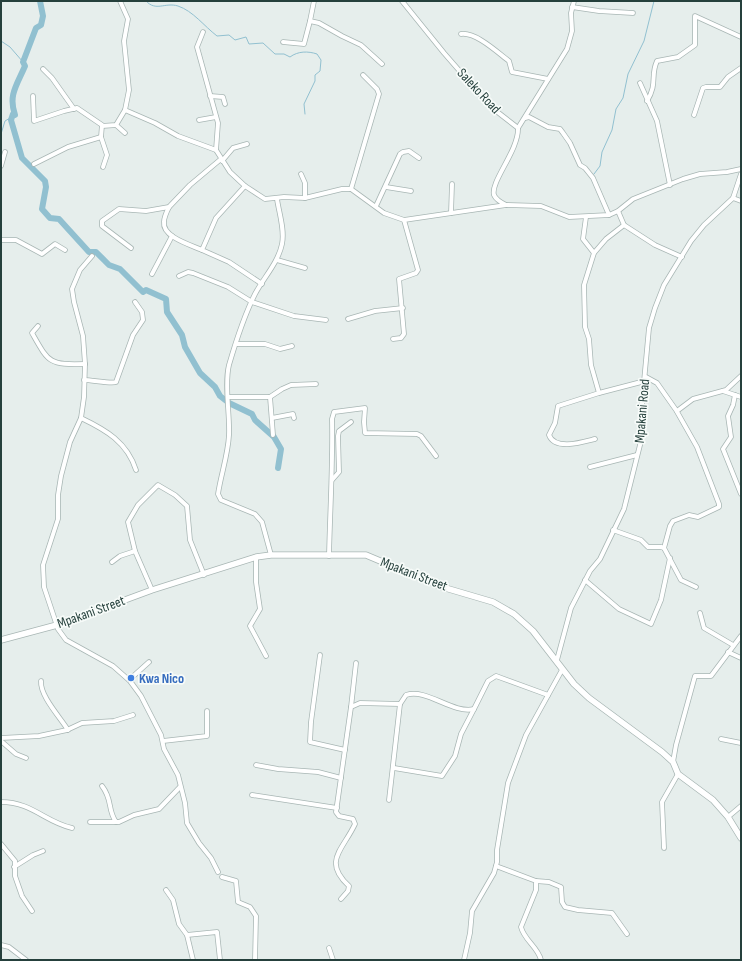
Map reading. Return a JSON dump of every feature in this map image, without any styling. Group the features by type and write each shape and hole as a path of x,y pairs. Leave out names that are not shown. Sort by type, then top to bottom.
{"street":[{"path":"116,125 125,110 129,90 124,40 128,18 120,1"},
{"path":"283,42 304,44 314,1"},
{"path":"506,205 496,198 494,192 496,181 514,148 518,128 570,42 572,31 572,7 574,1"},
{"name":"Saleko Road","path":"404,2 431,38 491,107 518,128"},
{"path":"572,7 599,11 633,12"},
{"path":"647,101 654,89 654,75 657,61 678,57 695,45 695,16 741,37"},
{"path":"310,21 319,23 361,45 382,64"},
{"path":"203,32 197,47 216,117 218,130 216,150 230,172 245,186 265,199 277,199 284,197 305,198 342,189 350,189 391,217 404,220 506,205 541,206 566,216 586,217 609,215 618,211 633,199 700,174 727,172 741,169"},
{"path":"461,34 468,34 489,45 510,61 510,72 548,79"},
{"path":"694,115 703,88 720,87 728,77 741,68"},
{"path":"43,69 52,78 74,109"},
{"path":"350,189 379,94 363,75"},
{"path":"640,83 657,121 670,185"},
{"path":"33,96 33,116 36,122 74,109 80,110 102,126 116,125 125,132"},
{"path":"210,96 223,97 225,104"},
{"path":"125,110 151,121 178,136 216,150"},
{"path":"199,120 216,117"},
{"path":"525,118 529,117 548,127 560,130 563,133 570,143 580,165 585,168 593,178 609,215"},
{"path":"102,126 101,138 107,152 103,167"},
{"path":"34,164 68,147 101,138"},
{"path":"246,144 233,148 222,160 190,185 170,207 163,223 166,230 172,236 229,262 262,284"},
{"path":"376,206 398,159 403,152 409,151 419,158"},
{"path":"1,166 5,152"},
{"path":"301,174 306,183 305,198"},
{"name":"Mpakani Road","path":"557,660 571,608 585,580 600,558 624,509 641,441 642,403 651,322 664,285 690,242 704,225 733,198 741,174"},
{"path":"451,213 452,184"},
{"path":"202,250 216,218 245,186"},
{"path":"386,187 411,191"},
{"path":"733,198 741,201"},
{"path":"270,555 262,522 250,512 221,500 218,494 228,445 227,377 244,319 262,284 277,260 283,236 277,199"},
{"path":"131,248 102,226 102,221 119,209 146,210 170,207"},
{"path":"618,211 624,225 655,245 682,257"},
{"path":"586,217 583,239 594,253"},
{"path":"393,339 401,338 404,334 400,279 416,273 418,270 404,220"},
{"path":"599,393 591,365 586,327 584,285 594,253 606,239 624,225"},
{"path":"1,234 6,239"},
{"path":"152,274 172,236"},
{"path":"1,240 6,239 19,241 42,254 55,244 65,250"},
{"path":"92,256 80,270 72,289 74,302 82,326 85,364 81,418 70,442 61,476 58,495 58,519 43,565 44,588 57,625 66,640 106,662 129,680 141,696 163,741 164,749 178,775 185,803 187,823 199,843 211,858 218,872"},
{"path":"277,260 305,268"},
{"path":"179,276 188,272 193,273 228,287 252,302 294,316 326,320"},
{"path":"84,380 116,382 133,335 143,320 142,312 135,302"},
{"path":"348,319 374,311 403,308"},
{"path":"38,326 32,333 47,358 60,363 85,364"},
{"path":"236,344 265,344 280,349 292,346"},
{"path":"676,411 693,399 723,391 731,386 741,376"},
{"path":"595,439 578,443 558,444 551,440 549,435 555,424 558,406 645,379 657,383 676,411 697,447 713,484 719,507 698,517 689,515 673,521 670,526 664,548 681,580 696,587"},
{"path":"228,397 270,397 291,385 316,384"},
{"path":"723,391 741,397"},
{"path":"735,395 733,405 728,416 731,437 723,449 741,494"},
{"path":"270,397 272,418 271,425 273,435"},
{"path":"329,556 332,480 332,414 336,412 365,408 365,433 417,434 421,436 436,456"},
{"path":"272,418 292,414 294,418"},
{"path":"81,418 107,431 129,453 136,470"},
{"path":"332,480 338,472 337,455 339,431 351,422"},
{"path":"590,466 638,455"},
{"path":"152,590 135,551 128,522 144,498 158,485 187,506 190,540 204,575"},
{"path":"613,530 641,540 648,547 664,548"},
{"path":"112,562 120,556 135,551"},
{"name":"Mpakani Street","path":"1,640 57,625 152,590 204,575 224,566 256,557 270,555 366,555 442,587 493,602 514,614 526,624 557,660 562,670 589,698 662,752 673,762 678,774"},
{"path":"256,557 256,582 260,609 250,626 266,656"},
{"path":"585,580 619,609 651,624 661,600 670,558"},
{"path":"700,614 704,628 733,646"},
{"path":"673,762 676,744 695,676 711,676 741,636"},
{"path":"728,652 741,658"},
{"path":"320,655 311,722 310,742 345,750"},
{"path":"129,680 149,662"},
{"path":"340,899 348,891 349,886 336,870 335,862 355,824 354,819 338,815 337,808 356,663"},
{"path":"464,960 470,933 472,911 494,873 496,866 499,835 508,783 526,735 562,670"},
{"path":"394,768 442,776 455,756 461,734 488,681 496,676 548,695"},
{"path":"41,681 42,690 47,700 68,730"},
{"path":"389,800 394,768 400,704 406,695 412,694 426,697 463,710 474,709"},
{"path":"352,697 360,703"},
{"path":"351,707 360,703 400,704"},
{"path":"163,741 207,736 207,711"},
{"path":"1,738 38,736 68,730 82,723 114,721 133,715"},
{"path":"721,739 741,743"},
{"path":"1,742 16,754 26,758"},
{"path":"256,764 278,769 318,772 342,778"},
{"path":"664,848 662,802 678,774 713,800 728,817 741,838"},
{"path":"102,786 109,796 112,815 116,822"},
{"path":"90,822 119,822 134,815 159,809 180,787"},
{"path":"252,795 337,808"},
{"path":"1,802 30,808 54,823 72,828"},
{"path":"728,817 741,806"},
{"path":"1,844 14,861 15,876 22,896 32,911"},
{"path":"14,867 33,854 43,851"},
{"path":"496,866 536,881 549,882 561,888 562,902 566,907 578,910 612,913 627,934"},
{"path":"222,877 236,881 238,902 250,907 255,913 257,920 254,938 255,960"},
{"path":"536,881 536,890 521,927 525,938 540,955 541,960"},
{"path":"166,890 173,900 179,924 186,935 193,960"},
{"path":"186,935 218,932 220,960"},
{"path":"1,945 9,947 26,960"},
{"path":"329,948 333,960"}],"waterway":[{"path":"40,1 43,16 41,25 36,28 23,62 25,66 14,90 12,102 15,115 13,114 11,120 22,158 45,181 46,187 42,209 50,218 59,219 89,252 96,252 109,265 120,269 143,292 146,290 166,299 167,312 182,335 185,347 200,373 215,387 220,396 229,403 252,414 255,420 274,437 281,449 278,468"},
{"path":"146,1 153,6 173,5 183,8 194,15 217,36 229,35 235,40 246,37 249,44 263,43 275,54 284,54 290,57 303,52 317,54 321,60 320,71 315,75 315,81 304,104 305,114"},
{"path":"594,174 600,166 602,152 612,130 616,109 623,98 628,74 644,41 654,1"},
{"path":"1,41 10,47 23,62"},
{"path":"1,134 5,121 15,115"}],"place":[{"name":"Kwa Nico","path":"131,678"}]}
